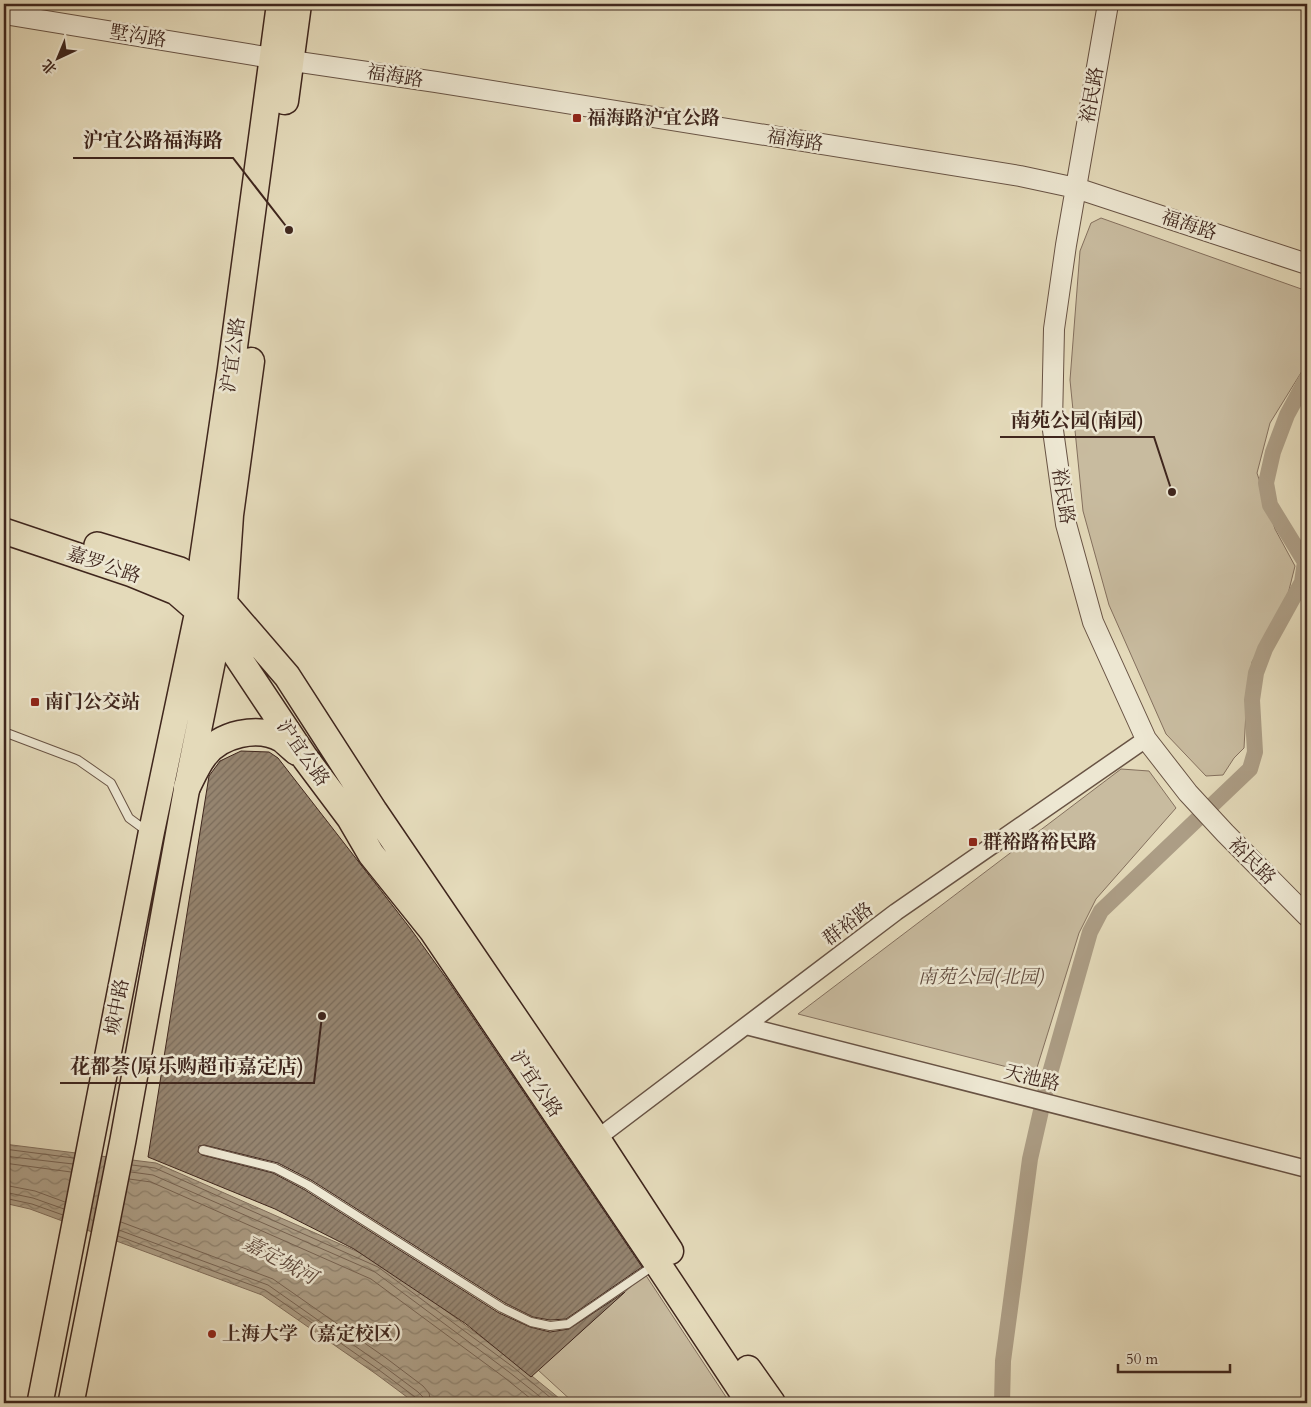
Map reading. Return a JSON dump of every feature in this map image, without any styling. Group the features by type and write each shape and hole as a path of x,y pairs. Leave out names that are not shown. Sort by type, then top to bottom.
{"highway":[{"name":"沪宜公路","path":"280,4 281,59 230,516 224,603 287,676 589,1144 657,1263 750,1403"},
{"name":"沪宜公路","path":"298,4 281,59 232,360 198,611 219,629 305,758 350,818 371,854 432,930 589,1144 772,1403"},
{"path":"187,787 203,757 214,745 231,737 251,733 268,734 282,739 305,758"}],"main road":[{"path":"4,516 180,570 202,582 224,603"},
{"name":"嘉罗公路","path":"4,531 132,574 176,592 198,611"},
{"name":"城中路","path":"40,1403 151,834 198,611"},
{"name":"城中路","path":"71,1403 103,1248 187,787 219,629"}],"street":[{"name":"裕民路","path":"1108,4 1066,245 1054,329 1052,423 1066,524 1093,622 1146,739 1188,794 1307,916"},
{"name":"墅沟路","path":"4,14 281,59"},
{"name":"福海路","path":"281,59 1020,176 1076,188 1307,264"},
{"name":"群裕路","path":"589,1144 896,912 1146,739"},
{"name":"天池路","path":"746,1026 1307,1169"}],"lane":[{"path":"4,732 78,760 111,783 129,818 151,834"},
{"path":"203,1150 275,1168 308,1185 502,1308 531,1322 550,1326 568,1324 657,1263"}],"green space":[{"path":"1101,218 1307,291 1307,363 1270,423 1257,473 1275,529 1295,566 1287,598 1252,662 1244,748 1234,758 1223,775 1206,776 1166,734 1109,605 1083,511 1070,380 1080,251 1091,223"},
{"name":"南苑公园(北园)","path":"1121,769 1149,771 1176,808 1096,899 1079,933 1035,1074 798,1014"},
{"path":"645,1274 730,1403 574,1403 538,1370"}],"water":[{"name":"嘉定城河","path":"4,1144 156,1163 381,1262 516,1363 565,1403 415,1403 262,1295 30,1209 4,1203"}],"building":[{"path":"241,751 269,752 278,758 410,928 449,982 642,1267 566,1319 550,1320 533,1317 505,1303 311,1180 278,1163 204,1145 199,1146 198,1152 202,1155 273,1173 305,1190 499,1313 530,1327 550,1332 569,1329 625,1292 531,1377 466,1324 354,1249 275,1209 148,1157 209,776 220,761"}],"waterway":[{"path":"1002,1403 1003,1361 1030,1159 1048,1080 1090,932 1101,911 1250,769 1255,752 1252,700 1256,673 1265,649 1302,582 1305,562 1270,505 1266,483 1273,452 1287,415 1307,378"}],"place":[{"name":"福海路沪宜公路","path":"577,118"},
{"name":"沪宜公路福海路","path":"289,230"},
{"name":"南苑公园(南园)","path":"1172,492"},
{"name":"南门公交站","path":"35,702"},
{"name":"群裕路裕民路","path":"973,842"},
{"name":"花都荟(原乐购超市嘉定店)","path":"322,1016"},
{"name":"上海大学（嘉定校区）","path":"212,1334"}]}
